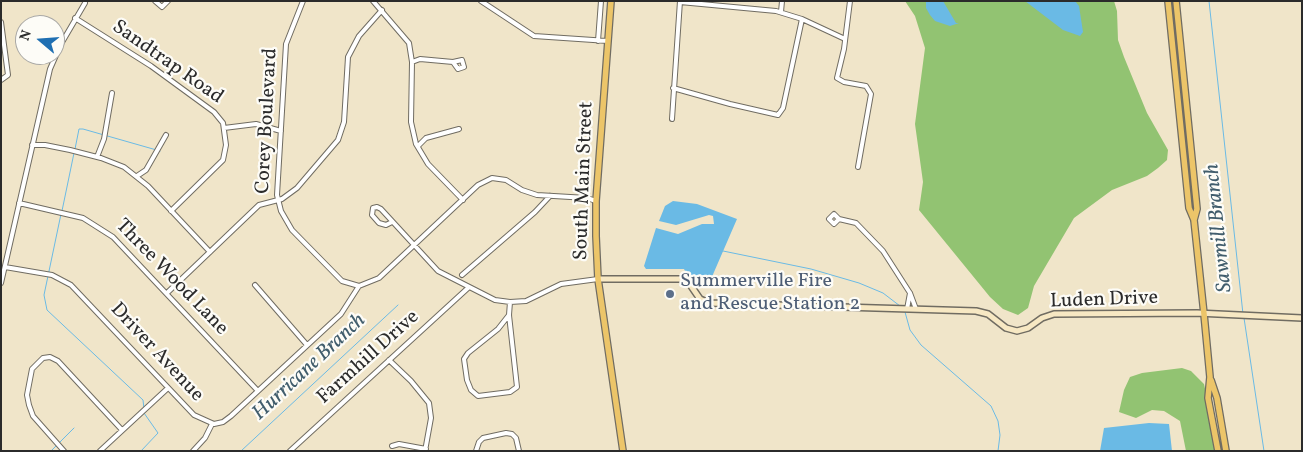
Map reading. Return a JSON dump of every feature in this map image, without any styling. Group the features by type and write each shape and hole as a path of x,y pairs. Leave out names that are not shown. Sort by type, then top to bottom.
{"main road":[{"name":"South Main Street","path":"611,1 596,201 598,279 623,451"},
{"path":"1168,1 1188,208 1194,220 1204,314 1210,377 1208,398 1218,451"},
{"path":"1176,1 1197,209 1194,220"},
{"path":"1210,377 1217,398 1226,451"}],"street":[{"path":"155,1 162,6 168,1"},
{"name":"Corey Boulevard","path":"303,1 286,44 278,201 292,230 330,270 342,281 359,286"},
{"path":"373,1 406,38 412,62 411,122 418,146 428,164 462,200"},
{"path":"481,1 534,36 608,41"},
{"path":"598,41 601,1"},
{"path":"782,1 782,12"},
{"path":"850,1 837,78 844,82 866,86 871,94 858,167"},
{"path":"672,119 680,2 782,12 845,39"},
{"path":"1,283 50,69 75,18 86,3"},
{"path":"168,292 260,205 278,201 298,188 338,140 344,122 348,57 359,36 382,10"},
{"name":"Sandtrap Road","path":"75,18 128,50 218,116 224,128 226,144 223,160 172,211"},
{"path":"673,88 730,104 778,114 783,108 802,19"},
{"path":"1,22 8,75 1,80"},
{"path":"412,62 420,59 453,62"},
{"path":"98,157 104,139 112,93"},
{"path":"224,128 256,124 282,131"},
{"path":"418,146 426,138 459,129"},
{"path":"137,176 146,170 166,135"},
{"path":"32,145 45,145 98,157 120,165 137,176 210,252"},
{"path":"359,286 379,278 483,182 497,178 511,182 527,192 550,196 587,198 596,201"},
{"path":"462,274 535,212 550,196"},
{"name":"Three Wood Lane","path":"19,203 69,213 84,218 104,229 168,292 258,391"},
{"path":"392,222 386,225 379,222 372,215 373,208 377,206 381,209 438,271 468,288 495,300 510,302 530,300 561,284 598,279"},
{"path":"839,219 851,220 860,226 890,260 910,293 916,309"},
{"name":"Driver Avenue","path":"5,268 52,275 71,285 194,416 212,424 227,420 341,314 359,286"},
{"name":"Luden Drive","path":"598,279 680,279 689,283 700,300 709,303 982,312 1006,328 1017,331 1028,328 1042,318 1054,314 1204,314 1302,318"},
{"path":"255,285 307,345"},
{"name":"Farmhill Drive","path":"290,451 468,288"},
{"path":"907,309 910,293"},
{"path":"509,315 498,329 468,353 464,359 467,380 472,390 478,396 510,392 517,387 509,315 510,302"},
{"path":"64,451 33,416 28,405 27,395 32,368 43,358 50,357 58,361 122,430"},
{"path":"389,360 411,381 428,403 431,418 425,450 398,444 392,446"},
{"path":"100,451 168,388"},
{"path":"193,451 206,438 212,424"},
{"path":"476,451 484,438 506,433 515,436 519,451"}],"green space":[{"path":"905,1 1114,1 1117,11 1118,40 1124,57 1147,113 1168,150 1167,160 1147,176 1112,190 1074,218 1034,286 1028,308 1018,315 1003,309 990,297 919,210 923,182 915,124 925,48 915,16"},
{"path":"1182,368 1191,371 1204,384 1219,451 1186,451 1180,421 1164,411 1152,410 1136,418 1119,412 1124,390 1130,377 1142,373"}],"water":[{"path":"926,1 943,1 956,23 959,23 950,26 935,21 930,15 926,8"},
{"path":"1025,1 1075,1 1079,6 1083,32 1080,36 1063,30"},
{"path":"673,201 697,204 737,219 711,279 707,280 687,275 684,269 646,269 644,266 656,228 678,234 702,224 714,224 713,216 709,215 676,225 659,221 665,206"},
{"path":"1149,423 1169,424 1172,451 1100,451 1104,428"}],"waterway":[{"name":"Sawmill Branch","path":"1209,1 1243,314"},
{"path":"75,149 79,129 83,129 160,151"},
{"path":"62,211 74,153"},
{"path":"61,214 44,295 47,310 143,400 144,409"},
{"path":"723,251 811,269 859,283 883,293 900,306"},
{"name":"Hurricane Branch","path":"241,451 398,305"},
{"path":"905,312 910,330 921,345 991,406 998,421 1000,435 998,451"},
{"name":"Sawmill Branch","path":"1244,318 1264,451"},
{"path":"141,451 158,433 144,413"},
{"path":"51,451 74,428"}],"place":[{"name":"Summerville Fire and Rescue Station 2","path":"670,294"}]}
